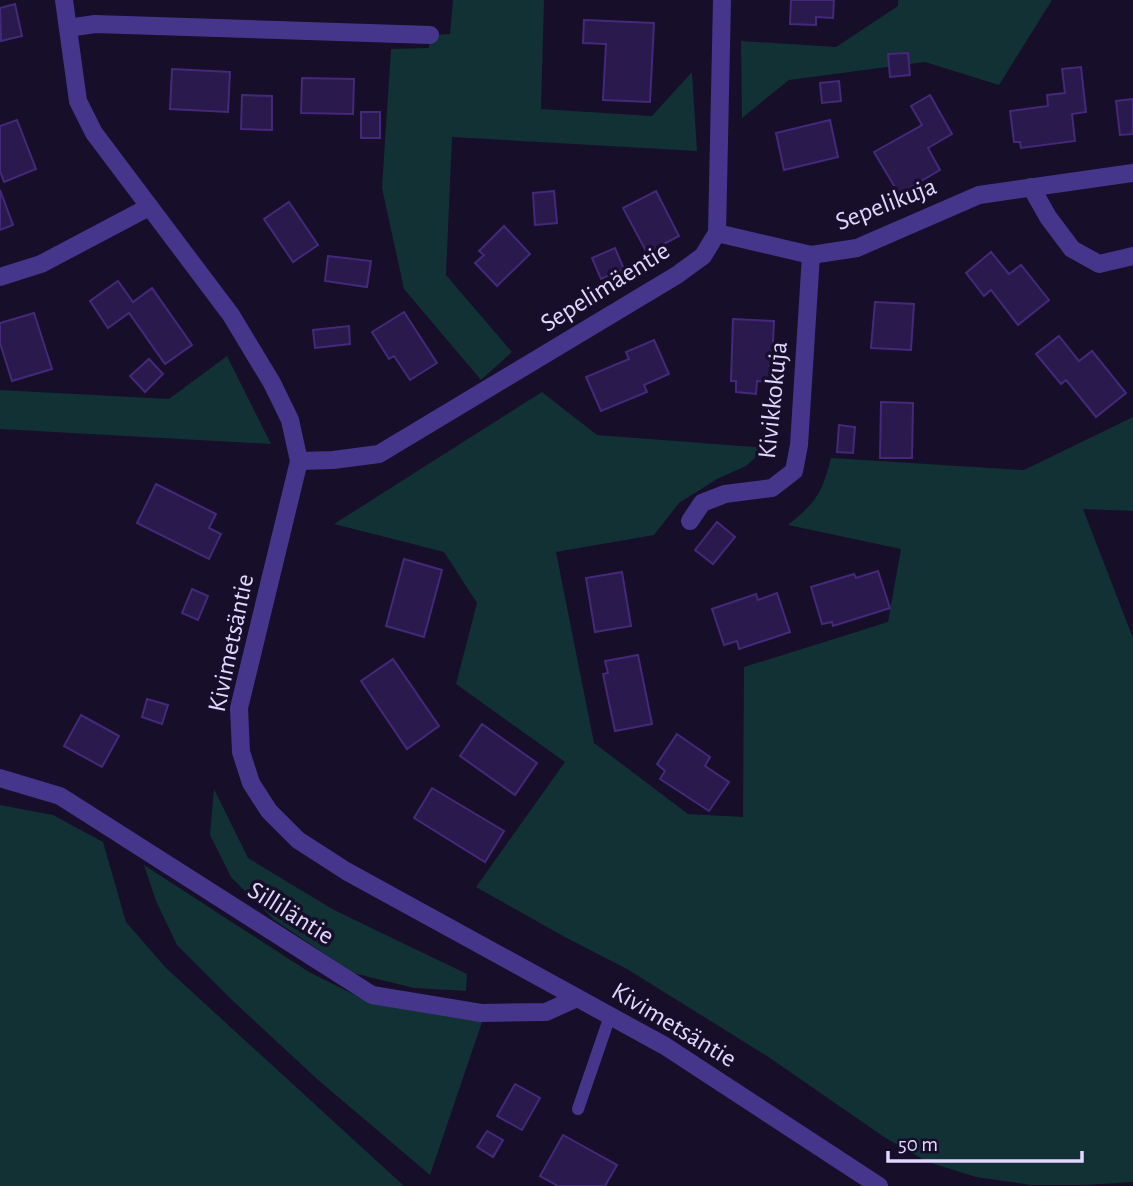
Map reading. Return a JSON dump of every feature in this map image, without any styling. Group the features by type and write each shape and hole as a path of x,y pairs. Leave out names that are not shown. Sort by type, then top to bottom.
{"street":[{"name":"Kivimetsäntie","path":"64,0 78,101 94,133 231,315 272,383 290,420 299,461 239,708 241,752 251,783 269,811 308,846 346,872 665,1046 879,1186"},
{"path":"717,233 722,0"},
{"path":"68,28 95,24 430,34"},
{"name":"Sepelikuja","path":"717,233 811,256 857,248 979,195 1133,173"},
{"path":"1031,187 1048,217 1072,249 1099,264 1133,256"},
{"path":"0,277 41,264 149,207"},
{"name":"Sepelimäentie","path":"299,461 379,454 677,275 703,256 717,233"},
{"name":"Kivikkokuja","path":"690,521 702,503 725,494 772,488 794,471 799,445 811,256"},
{"name":"Silliläntie","path":"0,778 60,796 372,995 481,1013 546,1012 577,998"}],"lane":[{"path":"578,1109 610,1016"}],"green space":[{"path":"453,0 544,0 541,109 652,116 692,72 697,151 452,137 446,275 512,352 481,380 404,289 382,188 391,49 429,48 430,35 450,34"},
{"path":"898,0 1052,0 999,85 925,62 789,80 742,118 741,41 836,47 898,6"},
{"path":"227,356 271,444 0,429 0,390 169,399"},
{"path":"542,392 597,435 766,448 746,466 717,479 679,503 654,535 556,552 594,743 688,814 743,817 744,667 888,622 901,549 788,525 817,496 831,458 1024,470 1133,417 1133,511 1083,509 1133,638 1133,1182 1031,1185 976,1177 928,1162 884,1137 770,1058 627,969 476,887 565,762 456,684 477,603 444,552 334,524"},
{"path":"214,789 248,858 334,910 467,974 466,991 414,988 353,973 273,919 231,877 210,835"},
{"path":"0,805 53,815 103,842 126,922 166,968 404,1186 0,1186"},
{"path":"144,865 309,972 369,1002 482,1022 430,1175 317,1079 177,945 156,901"}],"building":[{"path":"791,0 834,0 833,18 816,17 816,25 790,24"},
{"path":"15,4 22,36 1,41 0,8"},
{"path":"584,20 654,23 650,102 603,100 606,44 583,43"},
{"path":"908,53 910,75 890,77 888,54"},
{"path":"1081,67 1086,112 1072,114 1075,141 1021,148 1020,142 1014,142 1010,111 1048,106 1047,95 1065,93 1062,69"},
{"path":"172,69 230,72 228,112 170,109"},
{"path":"302,78 354,79 353,114 301,113"},
{"path":"839,81 841,101 822,103 820,83"},
{"path":"242,95 272,96 272,130 241,129"},
{"path":"930,95 952,134 928,148 940,170 899,194 874,152 922,125 911,106"},
{"path":"1133,99 1133,134 1120,135 1116,101"},
{"path":"361,112 380,112 380,138 361,138"},
{"path":"17,120 36,169 4,182 0,171 0,126"},
{"path":"830,120 838,157 784,170 776,133"},
{"path":"0,190 13,225 0,230"},
{"path":"554,191 557,223 535,225 533,193"},
{"path":"656,191 679,236 647,253 623,208"},
{"path":"289,202 318,245 293,262 264,219"},
{"path":"504,226 530,254 497,286 475,263 484,255 479,251"},
{"path":"615,248 624,269 601,279 592,258"},
{"path":"991,252 1009,274 1021,265 1049,300 1018,325 991,290 984,296 966,273"},
{"path":"328,256 371,261 367,287 325,281"},
{"path":"118,281 133,302 152,288 192,345 165,364 129,313 108,328 90,301"},
{"path":"875,302 914,304 911,350 871,348"},
{"path":"404,312 437,363 410,380 394,356 389,359 372,332"},
{"path":"34,313 52,369 12,381 0,343 0,323"},
{"path":"733,319 774,321 771,382 757,381 756,394 736,392 736,381 731,381"},
{"path":"349,326 350,344 315,348 313,330"},
{"path":"1059,336 1079,361 1092,351 1126,393 1096,417 1066,380 1061,384 1036,354"},
{"path":"654,340 669,374 644,385 647,392 601,411 586,377 629,359 626,352"},
{"path":"149,359 163,374 145,392 130,376"},
{"path":"881,402 913,403 912,458 880,458"},
{"path":"839,425 855,427 853,453 837,452"},
{"path":"156,484 216,514 209,528 221,534 209,559 137,523"},
{"path":"717,522 735,537 713,564 695,550"},
{"path":"404,559 442,570 424,637 386,626"},
{"path":"878,571 890,608 833,626 832,622 822,624 811,587 854,574 856,578"},
{"path":"622,572 631,626 595,632 586,578"},
{"path":"192,589 208,596 198,620 182,613"},
{"path":"777,593 790,632 739,649 737,641 724,645 712,609 756,594 758,600"},
{"path":"638,655 652,724 615,731 603,674 608,673 605,661"},
{"path":"393,659 439,726 407,749 361,681"},
{"path":"147,699 168,705 162,724 142,717"},
{"path":"81,715 119,736 102,767 64,746"},
{"path":"482,724 537,763 515,795 460,756"},
{"path":"677,734 710,757 705,766 729,782 709,811 660,779 665,771 657,764"},
{"path":"432,788 504,831 485,862 414,818"},
{"path":"515,1084 540,1098 522,1130 497,1116"},
{"path":"487,1131 503,1140 493,1157 477,1147"},
{"path":"563,1135 617,1165 605,1186 558,1186 540,1176"}]}
